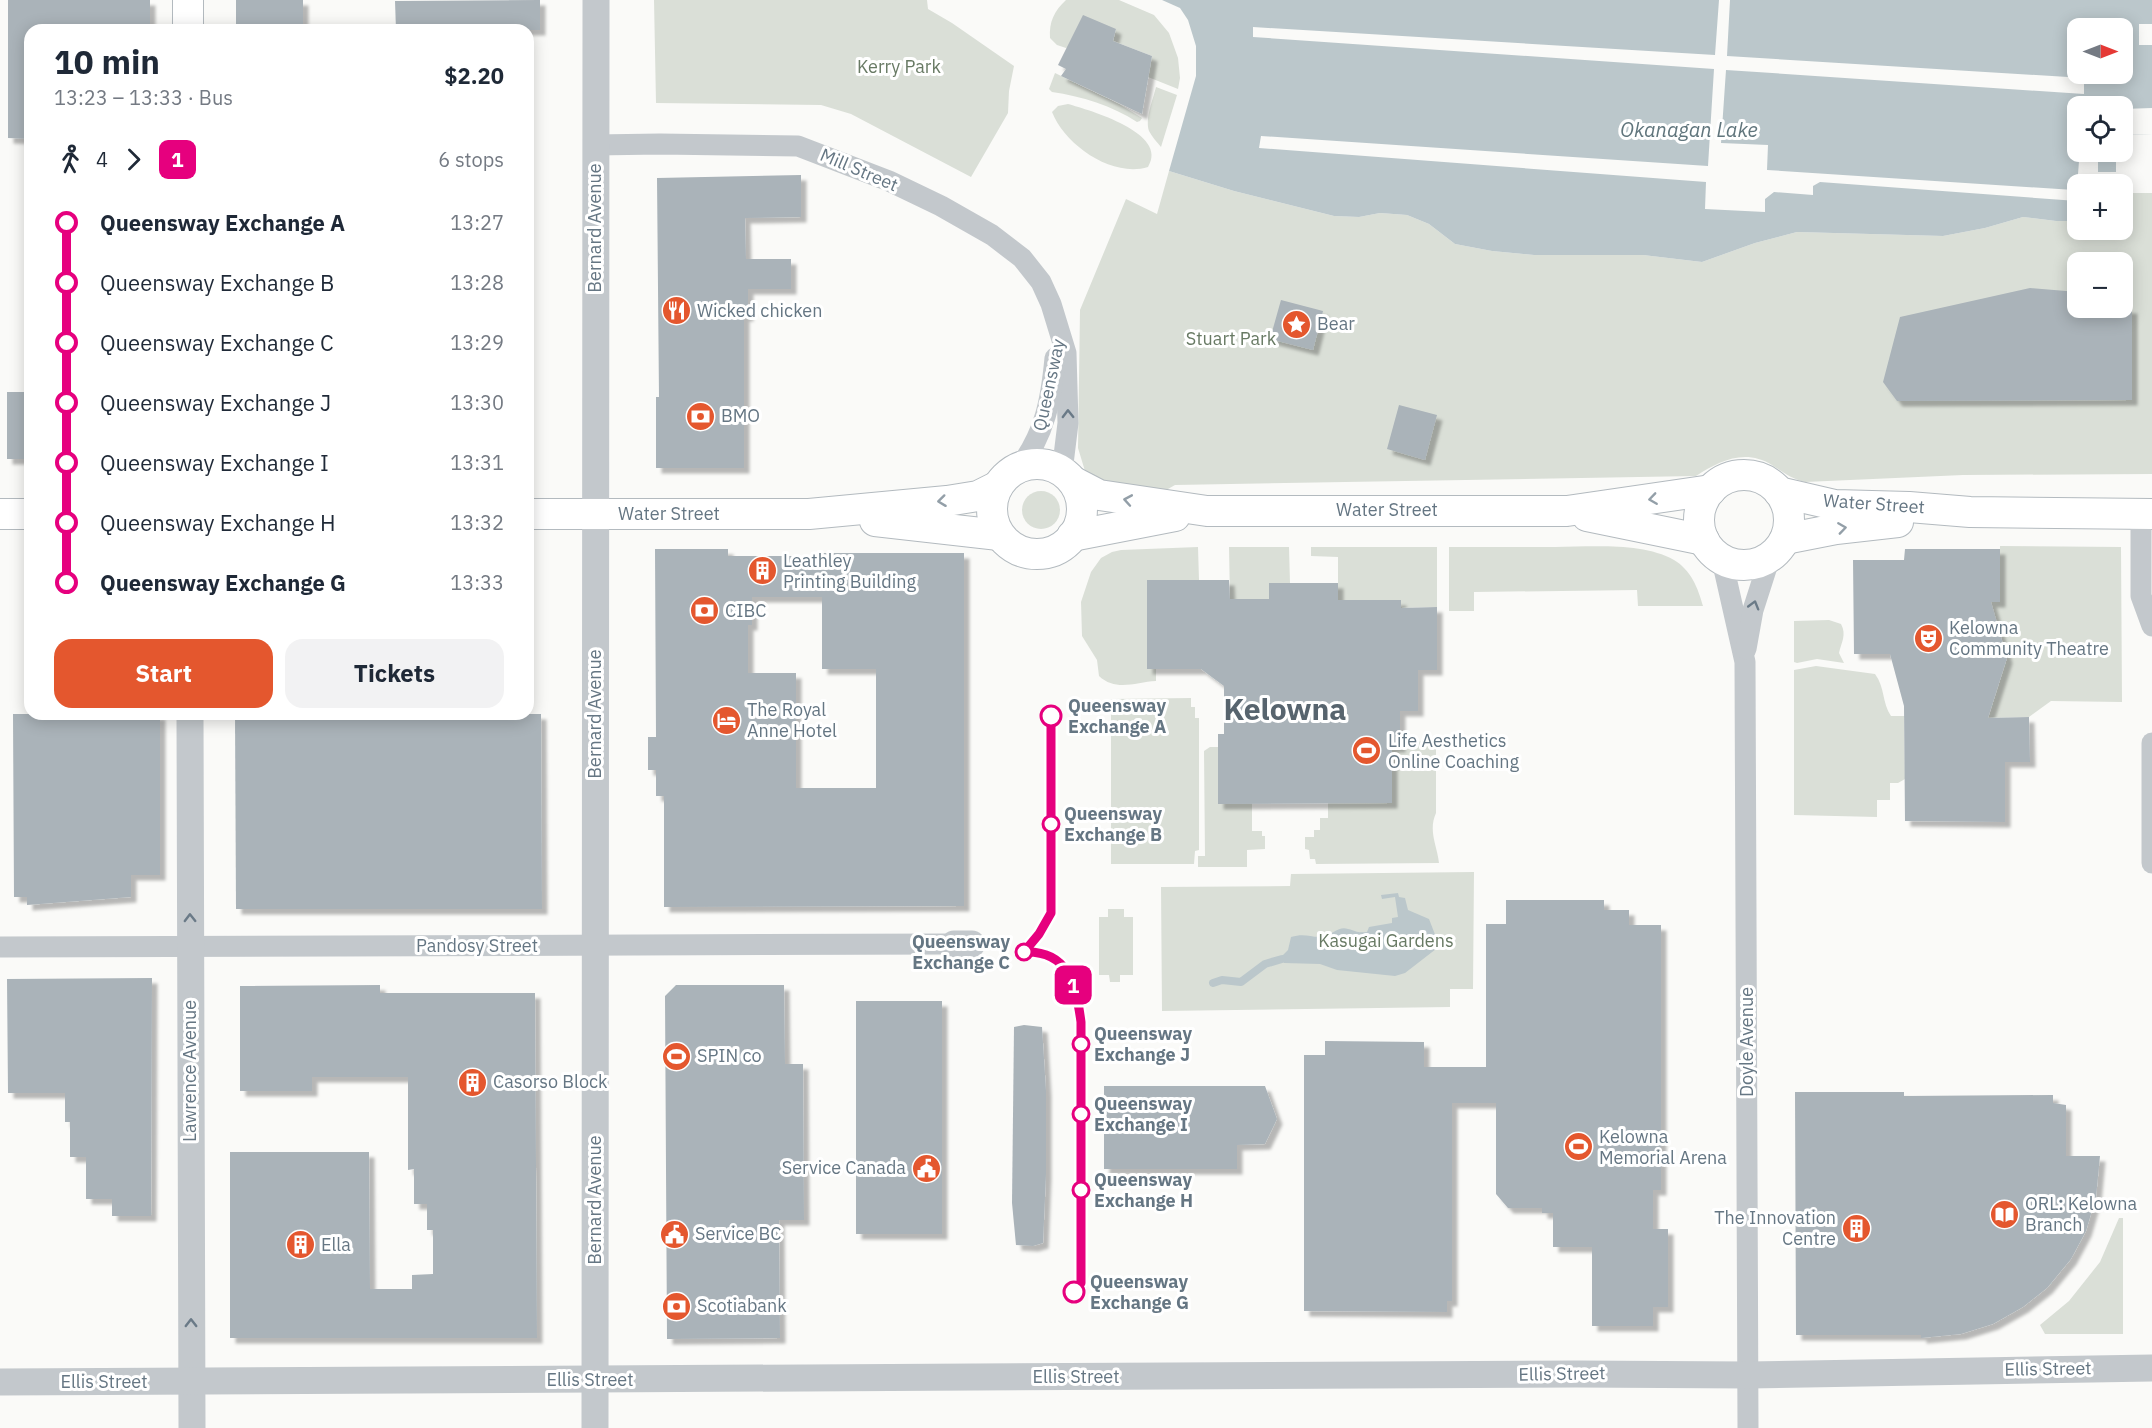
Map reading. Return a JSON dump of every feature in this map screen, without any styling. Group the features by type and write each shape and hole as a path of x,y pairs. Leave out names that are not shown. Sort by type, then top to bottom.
{"main road":[{"path":"188,0 188,24"},
{"path":"1034,464 1048,466 1068,477 1082,507 1080,522 1072,536 1061,548 1044,554 1025,553 999,535 994,523 993,497 1009,477 1034,464"},
{"path":"1745,475 1758,477 1779,492 1786,503 1789,516 1778,548 1760,563 1748,565 1735,565 1713,550 1699,527 1699,513 1703,501 1711,490 1726,479 1745,475"},
{"name":"Water Street","path":"534,514 809,514 978,496 1009,477"},
{"name":"Water Street","path":"1068,477 1099,495 1207,511 1567,511 1711,490"},
{"name":"Water Street","path":"1779,492 1835,505 1909,507 1970,512 2147,514"},
{"name":"Water Street","path":"1072,536 1207,511"},
{"name":"Water Street","path":"1567,511 1713,550"},
{"name":"Water Street","path":"1778,548 1836,529 1970,512"},
{"path":"0,514 24,514"},
{"name":"Water Street","path":"809,514 999,535"}],"street":[{"name":"Bernard Avenue","path":"595,1428 596,0"},
{"name":"Mill Street","path":"595,145 789,144 817,152 941,206 992,235 1022,258 1041,282 1060,331"},
{"name":"Queensway","path":"1009,477 1037,441 1045,421 1053,387 1060,331"},
{"name":"Queensway","path":"1060,331 1066,352 1068,477"},
{"path":"2147,514 2141,596 2152,626"},
{"name":"Doyle Avenue","path":"1748,1428 1745,655 1753,610 1778,548"},
{"name":"Doyle Avenue","path":"1713,550 1745,655"},
{"name":"Lawrence Avenue","path":"190,720 192,1428"},
{"path":"2152,743 2152,863"},
{"name":"Pandosy Street","path":"0,947 963,944"},
{"name":"Ellis Street","path":"0,1382 1748,1375 2152,1368"}],"green space":[{"name":"Kerry Park","path":"654,0 927,0 928,9 1014,66 1008,113 971,177 851,114 821,105 656,103"},
{"path":"1066,0 1119,0 1154,15 1169,33 1178,58 1180,78 1178,89 1148,77 1152,56 1113,41 1116,29 1066,48 1057,45 1050,38 1051,22 1058,8"},
{"path":"1055,73 1119,104 1142,118 1137,122 1096,102 1052,92 1049,89"},
{"path":"1156,87 1177,95 1161,147 1150,133 1148,126"},
{"path":"1068,104 1108,118 1138,134 1148,144 1152,155 1148,167 1120,168 1091,156 1079,147 1067,136 1052,112 1058,106"},
{"name":"Stuart Park","path":"1169,171 1234,191 1334,216 1359,217 1380,213 1407,215 1429,224 1455,244 1492,251 1534,255 1643,255 1702,262 1755,243 1797,232 1943,236 1985,228 2023,217 2067,221 2067,240 2133,240 2133,193 2152,193 2152,474 1963,475 1805,482 1762,460 1742,457 1723,461 1696,476 1175,485 1161,493 1109,490 1085,471 1078,448 1080,310 1126,199 1157,214"},
{"path":"1041,491 1055,496 1060,510 1055,524 1041,529 1027,524 1022,510 1027,496"},
{"path":"1600,546 1647,550 1674,560 1685,569 1696,586 1703,606 1638,606 1637,590 1474,592 1474,611 1449,611 1449,547"},
{"path":"2000,546 2121,547 2122,702 2051,701 2029,717 1988,718 2007,658 1997,623 1992,620 1991,602 2000,602"},
{"path":"1198,547 1199,580 1147,580 1147,669 1156,669 1156,681 1119,685 1112,684 1099,676 1097,660 1082,636 1081,602 1091,572 1101,558 1121,550"},
{"path":"1229,547 1289,547 1290,583 1269,583 1269,599 1230,599"},
{"path":"1311,547 1437,547 1437,607 1401,608 1401,600 1338,600 1338,557 1311,556"},
{"path":"1829,620 1841,624 1843,628 1844,635 1839,653 1844,663 1817,659 1794,662 1794,621"},
{"path":"1816,666 1875,674 1891,716 1907,716 1904,718 1905,779 1898,783 1890,783 1890,800 1877,800 1877,817 1794,815 1794,670"},
{"path":"1191,698 1191,707 1195,707 1195,718 1199,718 1199,850 1195,851 1194,864 1111,864 1111,699"},
{"path":"1436,741 1436,813 1433,832 1439,863 1316,864 1315,859 1310,859 1309,850 1305,849 1305,837 1314,837 1314,830 1320,830 1320,818 1328,818 1328,803 1392,747 1400,747 1400,742"},
{"path":"1210,747 1218,747 1218,804 1252,803 1252,831 1262,831 1262,836 1265,836 1265,849 1247,850 1247,867 1198,867 1198,856 1205,856 1204,751"},
{"name":"Kasugai Gardens","path":"1474,872 1473,989 1450,989 1450,1007 1162,1011 1161,887 1290,886 1291,874"},
{"path":"1108,909 1124,909 1124,917 1133,917 1133,975 1120,975 1120,982 1110,982 1109,975 1099,975 1099,917 1108,917"},
{"path":"2119,1218 2123,1218 2123,1334 2045,1334 2040,1325 2069,1301 2100,1262"}],"water":[{"name":"Okanagan Lake","path":"1162,0 2152,0 2152,134 2133,135 2133,96 2067,96 2067,162 2116,162 2116,174 2067,174 2067,221 2023,217 1985,228 1943,236 1797,232 1755,243 1702,262 1643,255 1534,255 1492,251 1455,244 1429,224 1407,215 1380,213 1359,217 1334,216 1234,191 1169,171 1196,76 1196,46 1188,20 1180,8"},
{"path":"1398,893 1399,897 1405,898 1408,910 1429,919 1436,937 1436,949 1405,973 1395,976 1337,970 1320,964 1284,963 1281,957 1288,950 1291,937 1325,936 1342,929 1367,932 1369,927 1392,923 1392,918 1398,917 1395,897 1382,899 1381,895"}],"pier":[{"path":"1719,0 1730,0 1727,56 2067,77 2067,84 2084,84 2084,94 1726,70 1721,143 1768,145 1767,170 2067,190 2067,200 1820,182 1813,186 1813,195 1774,192 1765,199 1765,212 1705,209 1706,182 1259,148 1261,136 1708,166 1714,69 1253,37 1253,27 1715,55"},
{"path":"2139,24 2152,24 2152,45 2139,45"},
{"path":"2152,108 2152,134 2133,135 2133,109"},
{"path":"2079,162 2098,162 2098,172 2116,172 2116,174 2078,174"}],"building":[{"path":"8,0 150,0 150,24 24,24 24,139 8,138"},
{"path":"236,0 303,0 303,24 236,24"},
{"path":"540,0 540,30 534,30 534,24 396,24 395,1"},
{"path":"1083,15 1116,29 1113,41 1152,56 1142,114 1061,76 1066,69 1058,65"},
{"path":"801,175 801,217 745,218 746,259 791,259 791,289 748,289 748,316 744,316 744,468 656,468 656,397 659,397 657,178"},
{"path":"2030,288 2067,291 2067,318 2132,318 2132,400 1897,401 1883,382 1900,317"},
{"path":"1281,300 1323,311 1313,350 1270,339"},
{"path":"7,392 24,392 24,459 7,459"},
{"path":"1399,405 1437,415 1425,460 1387,449"},
{"path":"655,549 728,549 728,556 822,556 822,553 964,553 964,906 664,907 664,796 656,796 656,770 648,770 648,737 656,737","holes":["752,597 822,597 822,669 876,669 876,788 796,788 796,673 748,673 748,625 752,625"]},
{"name":"Kelowna Community Theatre","path":"1905,549 2000,549 2000,602 1991,602 2007,658 1988,718 2029,717 2030,762 2005,762 2005,822 1905,821 1904,706 1890,654 1854,654 1853,560 1904,560"},
{"path":"1147,580 1229,580 1230,599 1269,599 1269,583 1338,583 1338,600 1401,600 1401,608 1437,607 1437,670 1418,670 1418,711 1400,711 1400,747 1392,747 1392,803 1218,804 1218,734 1224,734 1224,686 1201,669 1147,669"},
{"path":"13,714 24,714 24,720 160,720 160,875 131,875 131,897 27,905 27,897 14,897"},
{"path":"534,714 541,714 542,909 236,909 235,720 534,720"},
{"name":"Kelowna Memorial Arena","path":"1506,900 1604,900 1604,910 1629,910 1629,925 1661,925 1661,1190 1653,1190 1653,1229 1668,1229 1668,1307 1653,1307 1653,1326 1592,1326 1592,1247 1553,1247 1553,1213 1542,1213 1542,1208 1508,1208 1496,1194 1496,1103 1452,1103 1452,1301 1447,1301 1447,1312 1304,1311 1304,1055 1325,1055 1325,1041 1424,1042 1424,1067 1486,1067 1486,924 1506,924"},
{"path":"152,978 151,1216 112,1216 112,1199 86,1199 86,1157 70,1157 70,1122 65,1122 65,1093 8,1093 7,979"},
{"path":"380,985 380,993 535,993 537,1338 230,1338 230,1152 369,1152 370,1289 412,1289 412,1275 433,1274 433,1230 427,1230 427,1204 414,1204 414,1169 408,1170 408,1077 312,1077 312,1091 240,1091 240,986"},
{"path":"676,985 784,985 785,1064 803,1064 804,1220 779,1220 780,1338 667,1339 665,996"},
{"path":"856,1001 942,1001 942,1234 856,1234"},
{"path":"1024,1025 1042,1027 1046,1091 1043,1243 1033,1246 1016,1245 1012,1203 1014,1027"},
{"path":"1104,1086 1265,1086 1277,1119 1265,1144 1237,1145 1237,1169 1104,1169"},
{"path":"1795,1092 1904,1092 1904,1096 2053,1095 2053,1103 2066,1105 2066,1156 2100,1156 2096,1197 2086,1231 2071,1259 2047,1288 2023,1307 1993,1324 1961,1334 1921,1338 1921,1335 1796,1335"}],"waterway":[{"path":"1213,983 1222,980 1241,982 1265,964 1282,959"}],"bus line":[{"name":"1","path":"1051,716 1051,913 1046,924 1024,952 1039,951 1059,961 1072,981 1078,1000 1081,1022 1081,1283 1074,1292"}],"place":[{"name":"Wicked chicken","path":"676,311"},
{"name":"Bear","path":"1296,324"},
{"name":"BMO","path":"700,416"},
{"name":"Leathley Printing Building","path":"762,571"},
{"name":"CIBC","path":"704,611"},
{"name":"Kelowna Community Theatre","path":"1928,638"},
{"name":"Queensway Exchange A","path":"1051,716"},
{"name":"The Royal Anne Hotel","path":"726,720"},
{"name":"Life Aesthetics Online Coaching","path":"1367,751"},
{"name":"Queensway Exchange B","path":"1051,824"},
{"name":"Queensway Exchange C","path":"1024,952"},
{"name":"Queensway Exchange J","path":"1081,1044"},
{"name":"SPIN co","path":"676,1056"},
{"name":"Casorso Block","path":"472,1082"},
{"name":"Queensway Exchange I","path":"1081,1114"},
{"name":"Kelowna Memorial Arena","path":"1578,1147"},
{"name":"Service Canada","path":"927,1168"},
{"name":"Queensway Exchange H","path":"1081,1190"},
{"name":"ORL: Kelowna Branch","path":"2004,1214"},
{"name":"The Innovation Centre","path":"1857,1228"},
{"name":"Service BC","path":"674,1234"},
{"name":"Ella","path":"300,1245"},
{"name":"Queensway Exchange G","path":"1074,1292"},
{"name":"Scotiabank","path":"676,1306"}],"district":[{"name":"Kelowna","path":"1285,710"}]}
